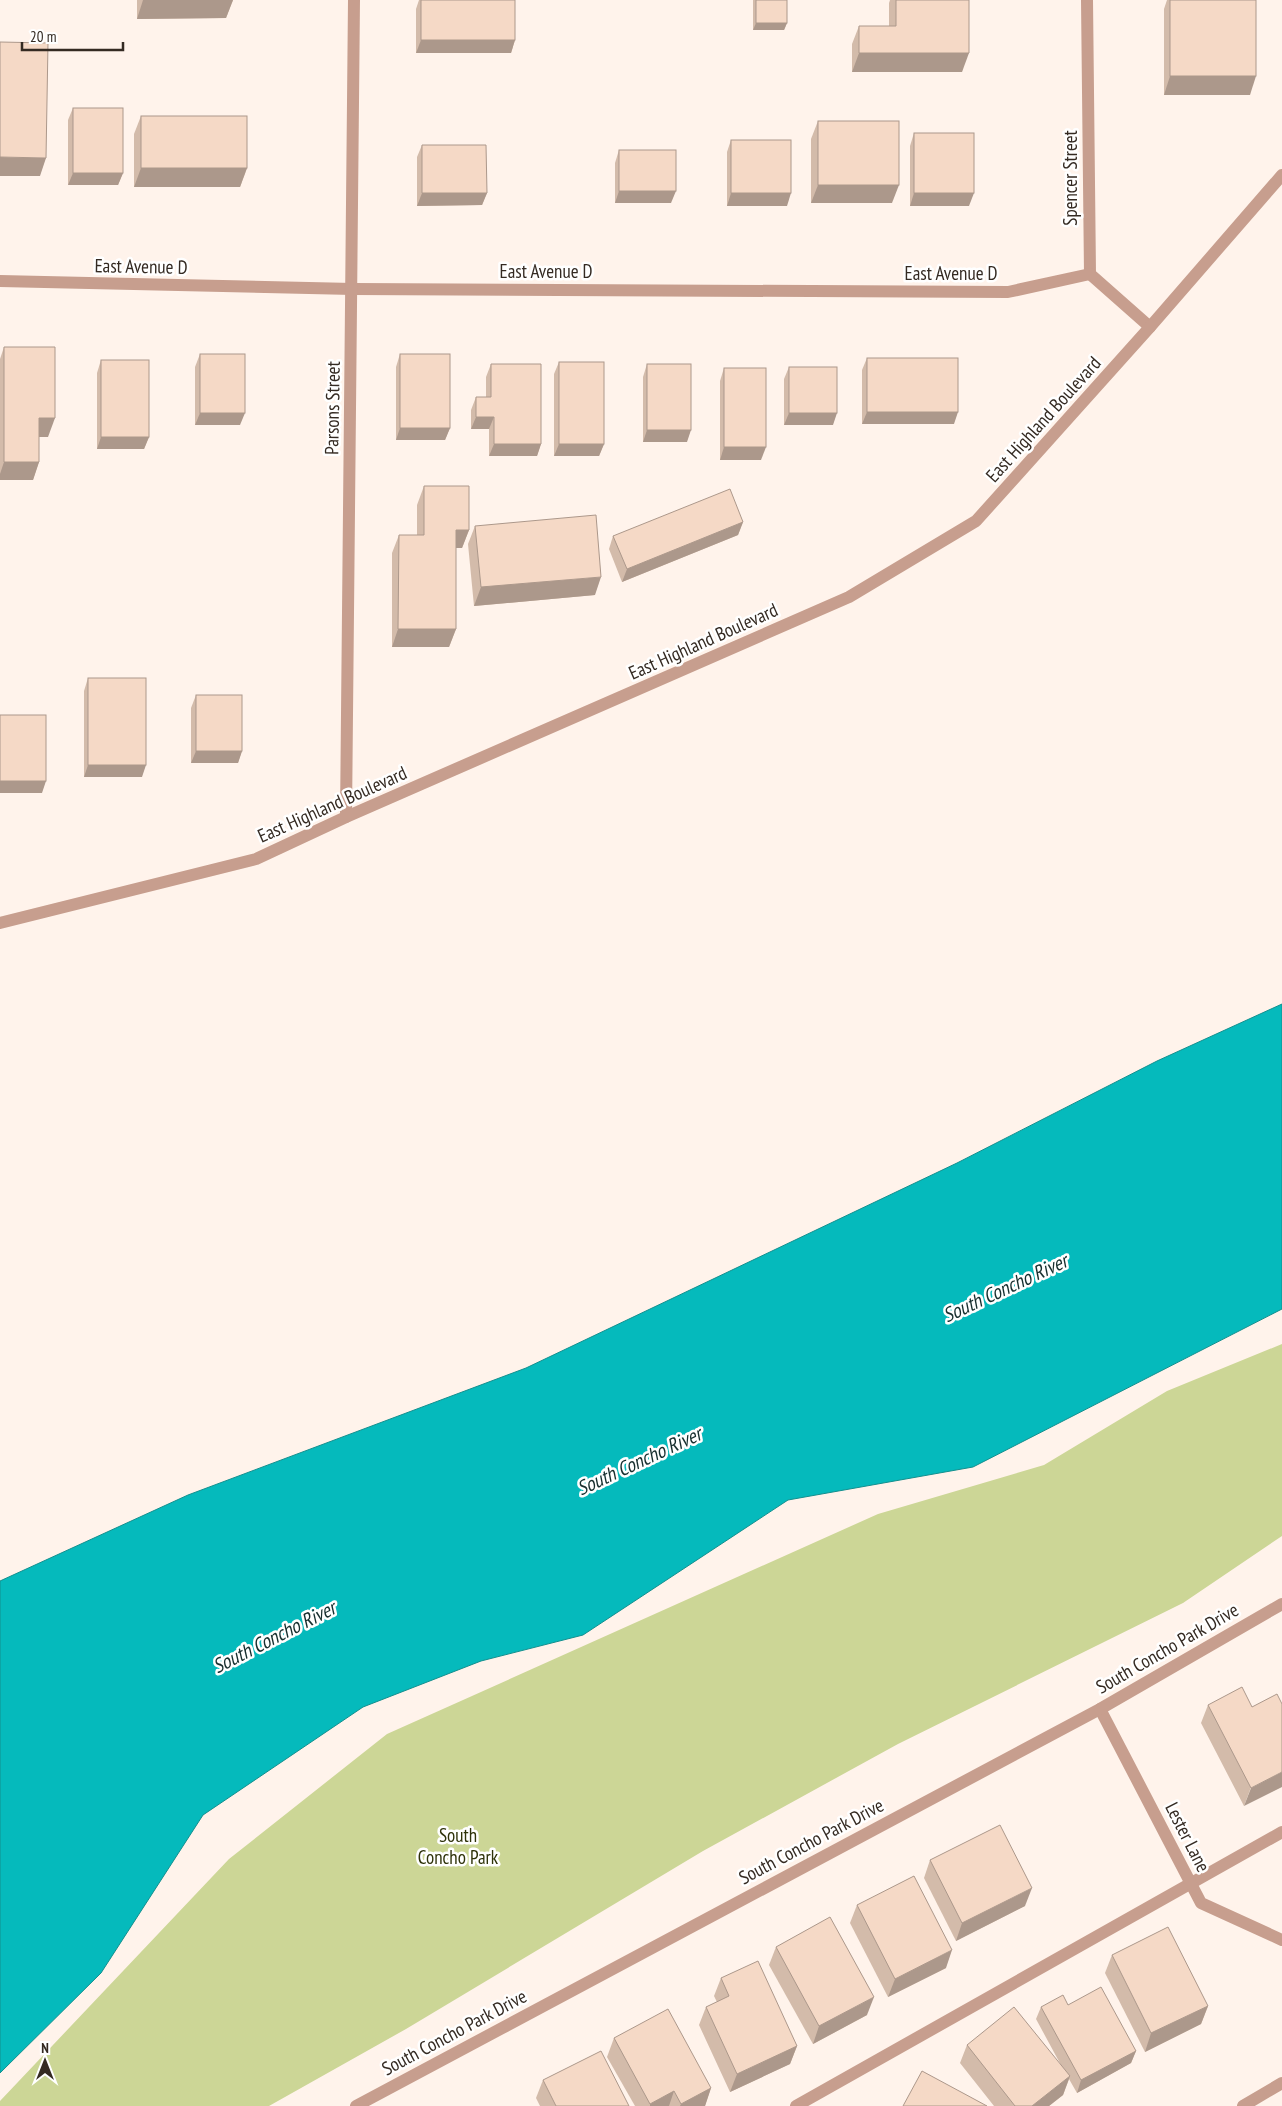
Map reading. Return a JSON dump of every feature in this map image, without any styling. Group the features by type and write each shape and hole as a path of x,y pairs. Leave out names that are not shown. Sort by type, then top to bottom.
{"street":[{"name":"Parsons Street","path":"346,817 354,0"},
{"name":"Spencer Street","path":"1087,0 1090,274"},
{"name":"East Highland Boulevard","path":"0,924 256,859 346,817 849,597 976,521 1150,327 1282,175"},
{"name":"East Avenue D","path":"0,281 352,289 1008,292 1090,274"},
{"path":"1090,274 1150,327"},
{"name":"South Concho Park Drive","path":"356,2106 1100,1708 1282,1604"},
{"name":"Lester Lane","path":"1100,1708 1201,1903 1282,1940"},
{"path":"796,2106 1282,1832"},
{"path":"1243,2106 1282,2084"}],"green space":[{"name":"South Concho Park","path":"1282,1344 1282,1536 1183,1603 898,1744 703,1851 406,2029 269,2106 0,2106 0,2101 229,1859 387,1734 878,1514 1044,1465 1167,1391"}],"water":[{"name":"South Concho River","path":"1282,1004 1282,1309 973,1467 788,1500 583,1635 481,1661 363,1707 203,1815 101,1973 0,2073 0,1581 188,1495 526,1368 957,1163 1157,1061"}],"building":[{"path":"421,0 515,0 515,40 421,40"},
{"path":"756,0 787,0 787,23 756,23"},
{"path":"896,0 969,0 969,53 859,53 859,26 896,26"},
{"path":"1170,0 1256,0 1256,76 1170,76"},
{"path":"0,42 48,43 46,158 0,157"},
{"path":"73,108 123,108 123,173 73,173"},
{"path":"141,116 247,116 247,168 141,168"},
{"path":"818,121 899,121 899,185 818,185"},
{"path":"914,133 974,133 974,193 914,193"},
{"path":"731,140 791,140 791,193 731,193"},
{"path":"422,145 486,145 487,193 422,193"},
{"path":"619,150 676,150 676,191 619,191"},
{"path":"4,347 55,347 55,418 39,418 39,462 4,462"},
{"path":"200,354 245,354 245,413 200,413"},
{"path":"400,354 450,354 450,428 400,428"},
{"path":"867,358 958,358 958,412 867,412"},
{"path":"101,360 149,360 149,437 101,437"},
{"path":"559,362 604,362 604,444 559,444"},
{"path":"491,364 541,364 541,444 494,444 494,417 476,417 476,397 491,397"},
{"path":"647,364 691,364 691,430 647,430"},
{"path":"789,367 837,367 837,413 789,413"},
{"path":"724,368 766,368 766,447 724,447"},
{"path":"424,486 469,486 469,530 456,530 456,629 398,629 399,535 424,535"},
{"path":"730,489 743,522 627,569 613,536"},
{"path":"596,515 601,577 481,587 475,526"},
{"path":"88,678 146,678 146,765 88,765"},
{"path":"196,695 242,695 242,751 196,751"},
{"path":"0,715 46,715 46,781 0,781"},
{"path":"1242,1687 1252,1707 1277,1694 1282,1704 1282,1772 1251,1788 1208,1705"},
{"path":"1000,1825 1032,1888 962,1923 930,1860"},
{"path":"914,1876 952,1950 895,1979 857,1905"},
{"path":"830,1917 874,1997 819,2026 776,1947"},
{"path":"1168,1927 1208,2006 1151,2033 1112,1955"},
{"path":"758,1961 797,2046 737,2074 706,2007 729,1996 721,1978"},
{"path":"1101,1987 1136,2051 1081,2080 1041,2007 1063,1995 1068,2005"},
{"path":"1014,2007 1070,2076 1032,2106 1015,2106 967,2045"},
{"path":"668,2009 711,2088 681,2104 674,2091 650,2104 614,2038"},
{"path":"601,2051 629,2106 556,2106 543,2080"},
{"path":"922,2071 987,2106 903,2106"}]}
